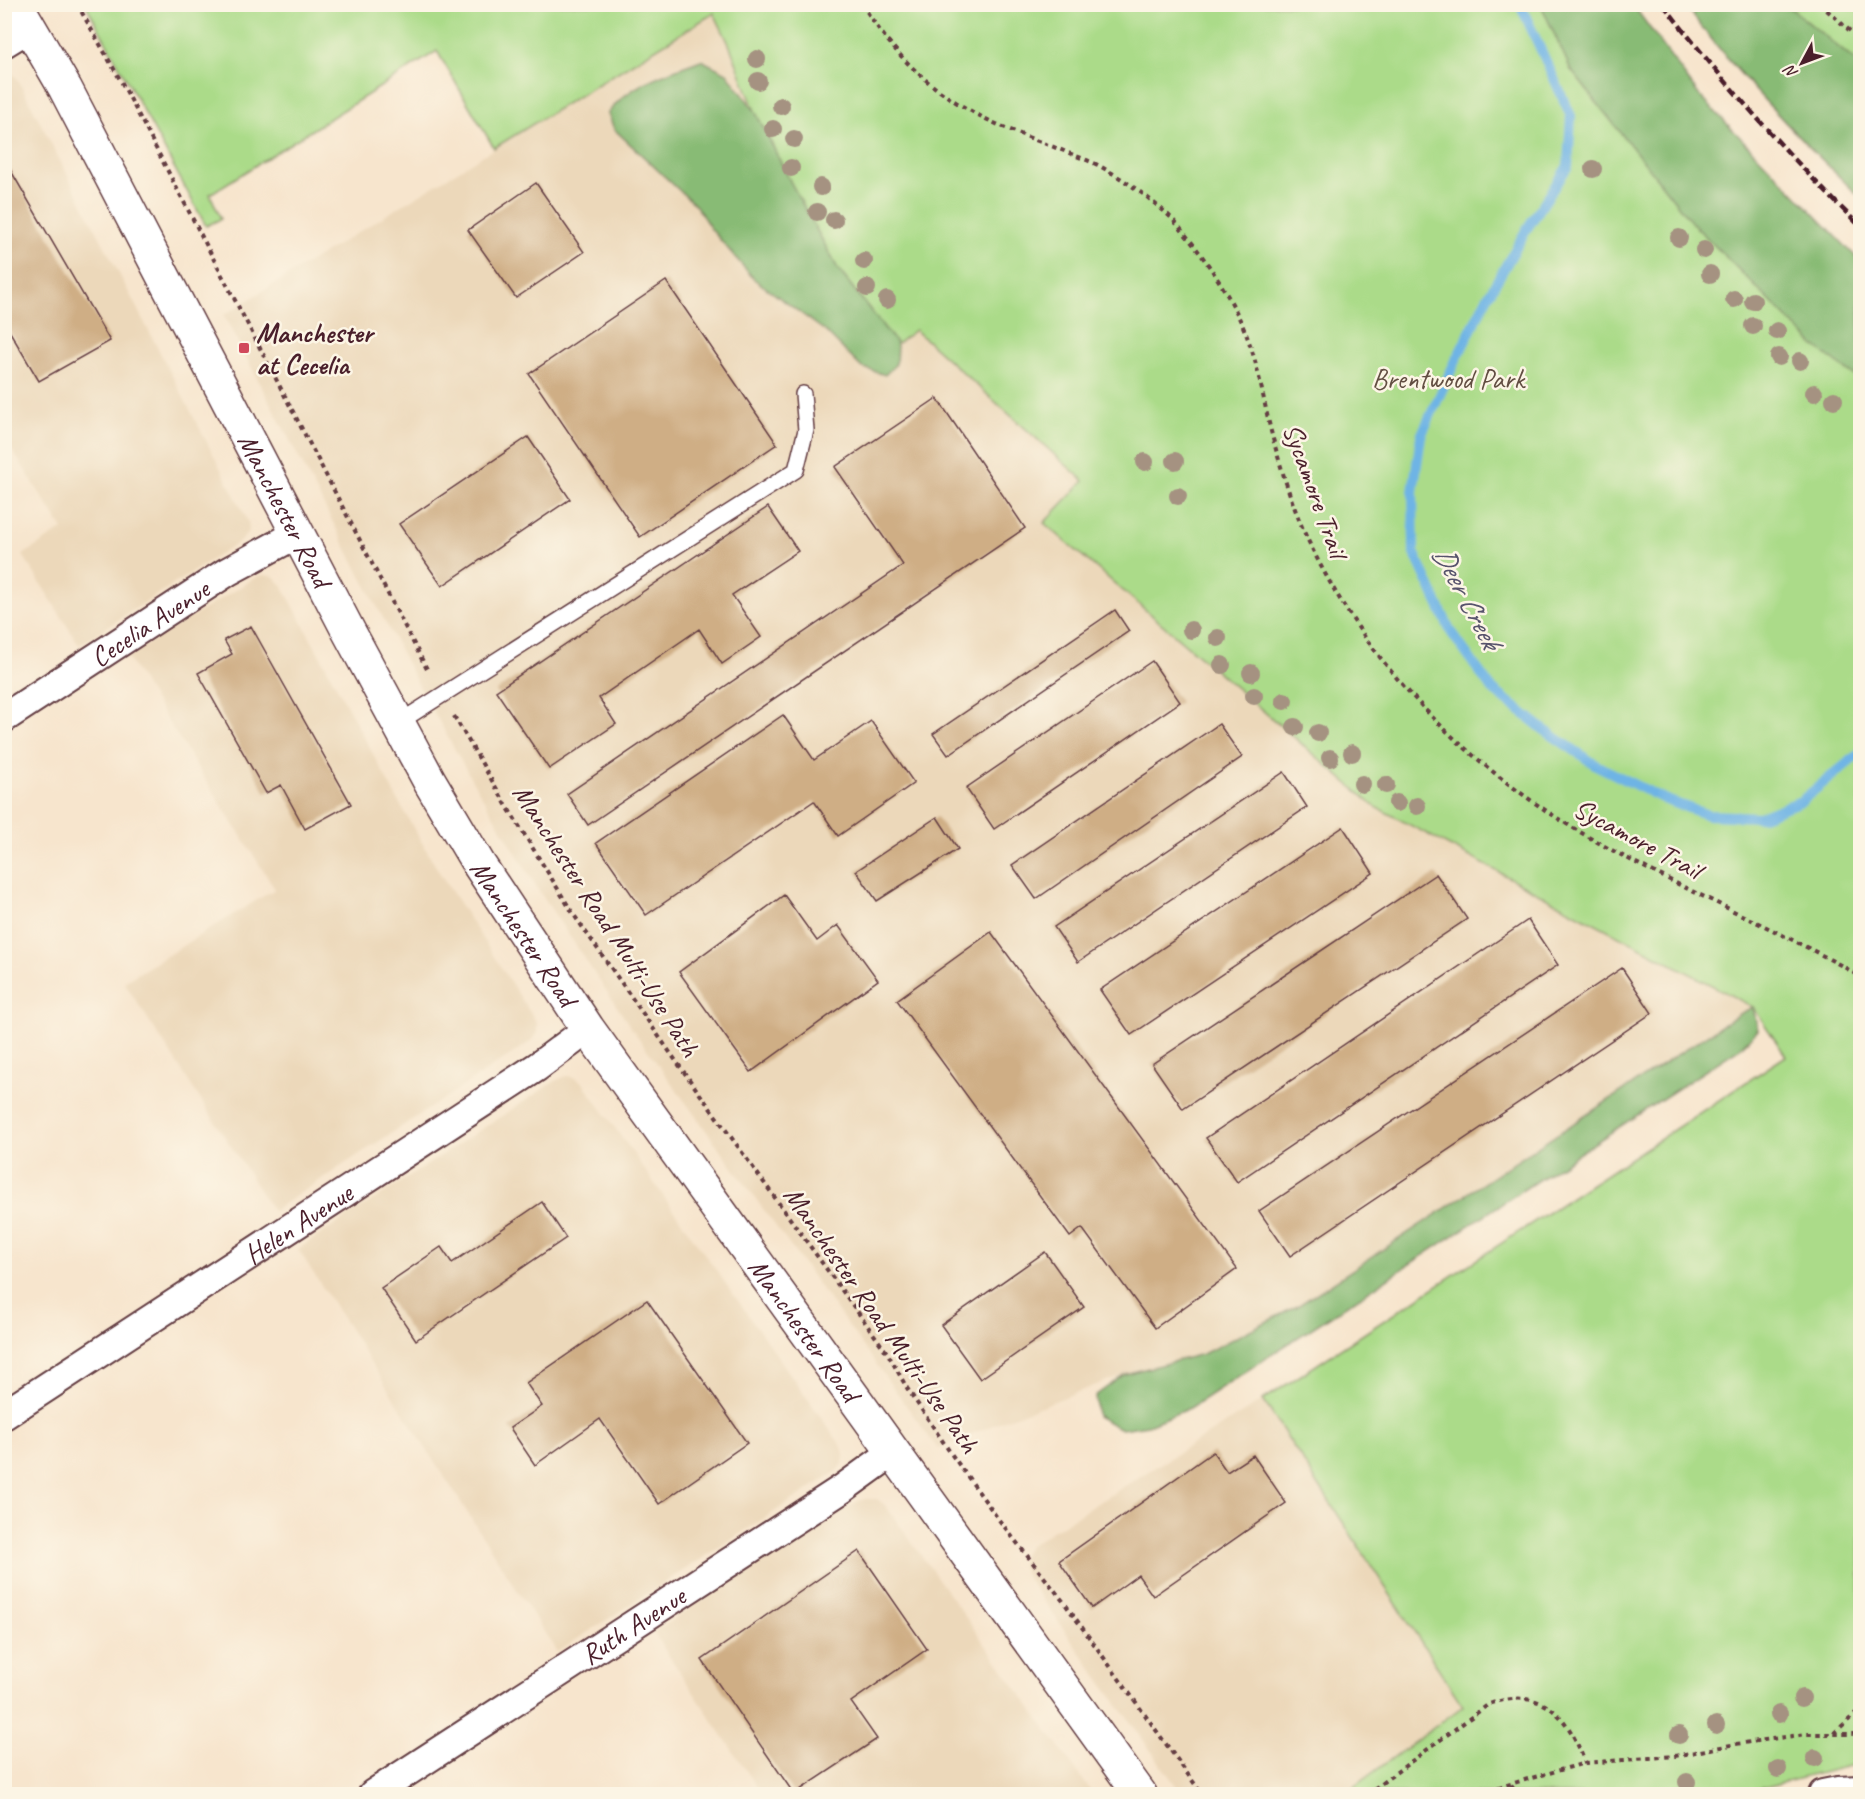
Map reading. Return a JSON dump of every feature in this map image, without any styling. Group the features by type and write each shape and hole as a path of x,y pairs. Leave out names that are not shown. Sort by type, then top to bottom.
{"main road":[{"name":"Manchester Road","path":"17,25 65,88 297,534 430,782 478,863 588,1029 1140,1794"}],"street":[{"name":"Cecelia Avenue","path":"4,718 227,572 297,534"},
{"name":"Helen Avenue","path":"4,1415 543,1063 588,1029"},
{"name":"Ruth Avenue","path":"373,1794 824,1501 893,1452"},
{"path":"1823,1794 1860,1790"}],"lane":[{"path":"398,723 796,470 806,430 803,394"}],"path":[{"name":"Manchester Road Multi-Use Path","path":"77,4 122,83 428,671 508,808 569,906 626,991 888,1354 907,1388 959,1464 1005,1528 1070,1610 1202,1794"},
{"name":"Sycamore Trail","path":"862,4 897,54 933,87 965,108 1096,164 1136,188 1172,218 1201,254 1229,298 1248,339 1273,438 1305,534 1359,629 1390,672 1431,718 1494,773 1533,802 1599,843 1860,976"},
{"path":"1820,4 1860,40"},
{"path":"1367,1794 1489,1704 1503,1700 1521,1698 1539,1702 1556,1711 1568,1725 1585,1762"},
{"path":"1833,1733 1860,1710"},
{"path":"1481,1794 1585,1762 1675,1756 1807,1734 1860,1734"},
{"path":"1503,1794 1520,1782"}],"shaded area":[{"path":"714,13 838,269 897,344 915,330 1084,481 1044,523 1374,806 1753,1007 1739,1014 1299,1305 1203,1354 1125,1374 1002,1421 938,1449 630,1026 539,891 472,780 412,673 224,315"},
{"path":"4,71 9,71 17,78 248,522 249,530 242,540 79,645 23,555 63,529 5,439"},
{"path":"258,576 274,577 282,585 439,872 537,1023 537,1033 530,1042 273,1211 124,982 275,889 127,657"},
{"path":"567,1076 583,1083 842,1447 844,1455 843,1464 836,1472 557,1652 298,1249 557,1080"},
{"path":"1263,1400 1463,1706 1344,1794 1182,1794 1025,1575 1021,1563 1024,1552 1030,1545"},
{"path":"877,1499 885,1505 1093,1794 762,1794 653,1632 858,1501"}],"green space":[{"name":"Brentwood Park","path":"86,5 1628,5 1696,97 1860,270 1860,1766 1849,1766 1738,1794 1344,1794 1463,1706 1263,1400 1786,1056 1753,1007 1374,806 1044,523 1084,481 915,330 897,344 838,269 755,111 729,44 714,13 494,148 437,51 210,194 221,219 206,226"},
{"path":"1541,5 1633,5 1699,95 1860,261 1860,380 1817,348 1692,223 1571,70"},
{"path":"1685,5 1787,5 1860,65 1860,197 1768,104 1725,56"},
{"path":"1787,5 1860,5 1860,65"},
{"path":"701,60 727,73 755,111 838,269 897,344 896,364 885,375 861,367 825,331 754,279 711,229 696,206 614,129 608,113 627,94 650,80"},
{"path":"1753,1007 1758,1030 1740,1048 1190,1408 1148,1425 1121,1429 1097,1416 1095,1396 1125,1374 1203,1354 1299,1305 1739,1014"}],"building":[{"path":"4,159 110,341 39,381 4,322"},
{"path":"536,183 584,252 516,298 468,230"},
{"path":"666,281 777,444 640,537 529,374"},
{"path":"937,398 1025,528 588,825 567,794 903,565 835,467"},
{"path":"528,437 570,499 442,586 399,524"},
{"path":"768,507 798,551 732,595 761,637 722,664 699,629 599,698 616,724 549,769 496,691"},
{"path":"1115,610 1129,631 948,755 933,734"},
{"path":"251,626 351,804 305,829 281,785 266,793 198,673 232,654 224,640"},
{"path":"1152,661 1180,702 994,829 966,788"},
{"path":"783,715 814,760 871,721 914,783 838,836 814,801 646,915 596,843"},
{"path":"1219,724 1242,757 1036,899 1012,865"},
{"path":"1284,772 1307,807 1078,962 1054,927"},
{"path":"937,817 958,849 877,901 856,871"},
{"path":"1343,827 1373,873 1131,1035 1100,990"},
{"path":"1436,874 1467,919 1183,1109 1152,1064"},
{"path":"784,895 817,941 838,925 878,980 751,1072 679,972"},
{"path":"1528,920 1558,965 1237,1182 1206,1138"},
{"path":"991,932 1237,1269 1155,1328 1082,1228 1070,1237 897,1000"},
{"path":"1622,968 1652,1013 1290,1256 1259,1211"},
{"path":"542,1202 566,1238 416,1340 381,1288 441,1247 452,1263"},
{"path":"1045,1252 1084,1307 980,1379 941,1325"},
{"path":"647,1300 747,1443 659,1504 600,1419 535,1465 510,1428 542,1406 526,1383"},
{"path":"1213,1452 1227,1472 1253,1455 1286,1503 1153,1596 1138,1575 1092,1608 1059,1561"},
{"path":"859,1551 927,1649 851,1702 877,1739 794,1794 702,1660"}],"waterway":[{"name":"Deer Creek","path":"1520,4 1571,116 1568,166 1528,227 1487,298 1421,436 1413,492 1414,552 1451,632 1491,688 1543,729 1596,765 1666,800 1708,815 1760,817 1801,801 1860,753"}],"railway":[{"path":"1663,4 1758,119 1860,226"}],"place":[{"name":"Manchester at Cecelia","path":"244,348"}]}
